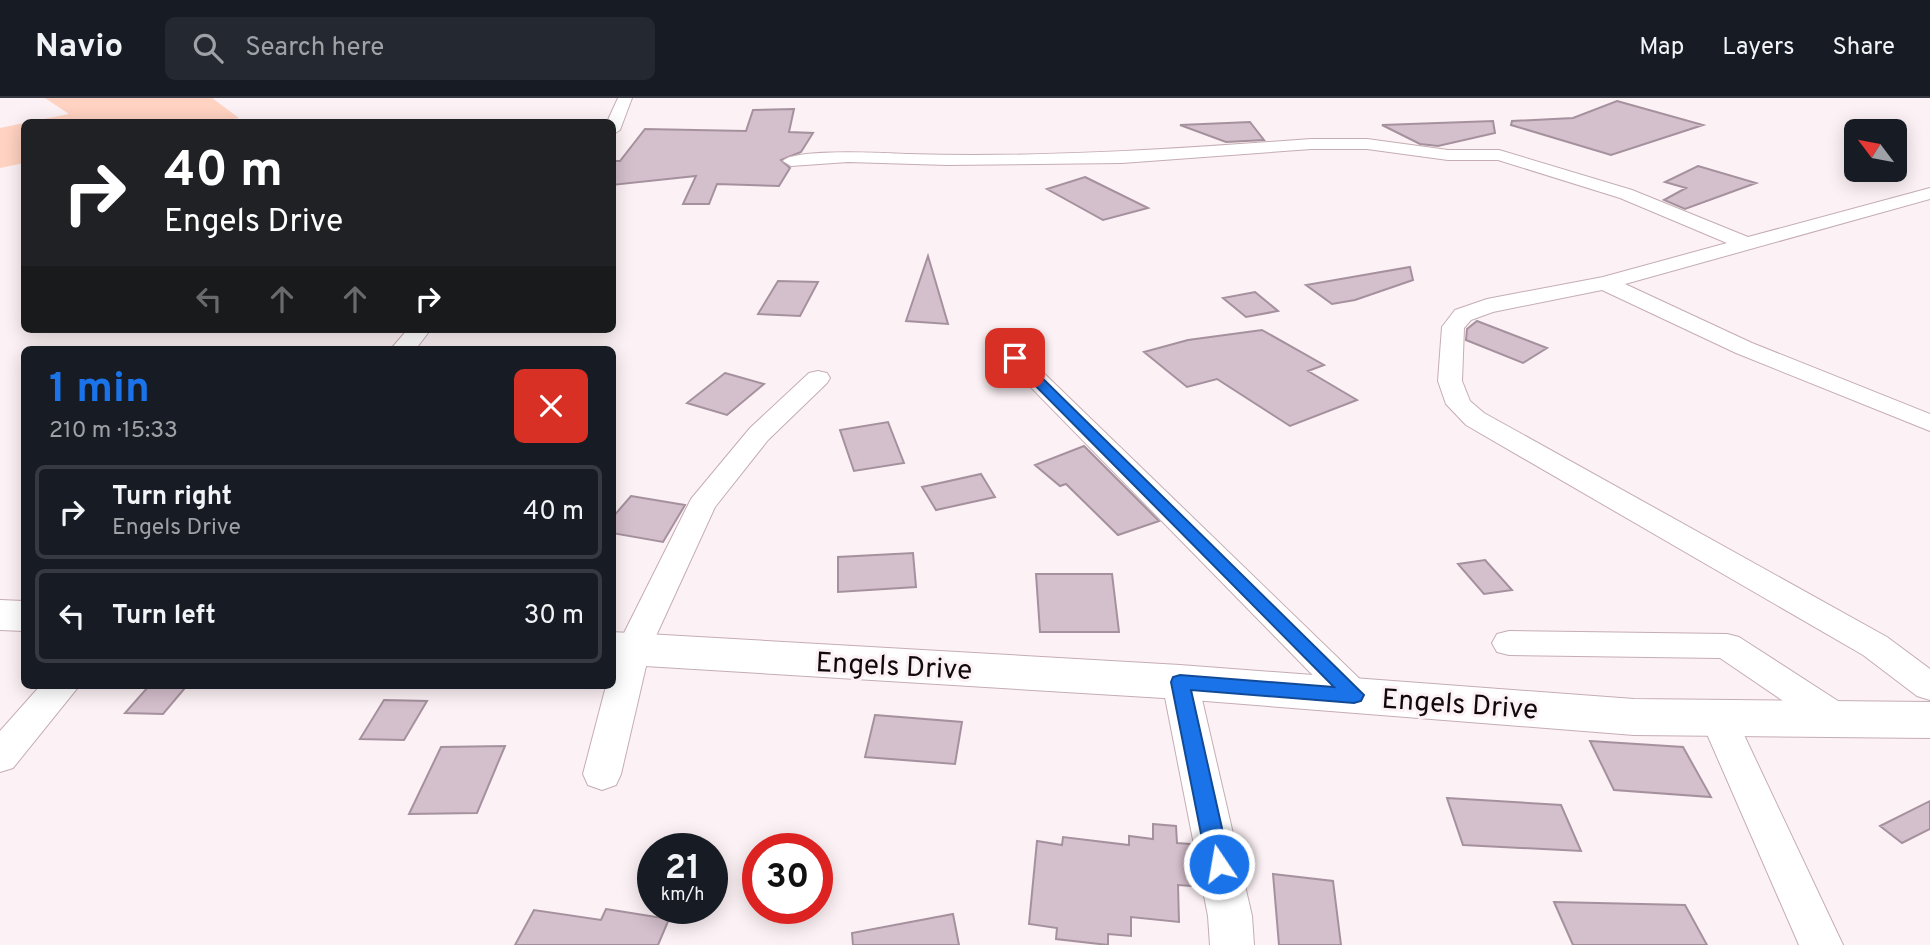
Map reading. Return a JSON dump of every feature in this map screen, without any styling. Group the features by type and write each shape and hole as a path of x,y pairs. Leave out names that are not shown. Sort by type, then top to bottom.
{"street":[{"path":"616,120 625,98"},
{"path":"791,161 848,157 947,160 1122,158 1311,144 1367,144 1448,155 1481,153 1499,155 1626,194 1749,245"},
{"path":"1930,193 1605,283 1486,306 1463,315 1453,327 1450,352 1450,381 1459,404 1475,419 1875,646 1930,687"},
{"path":"1605,283 1744,348 1930,423"},
{"path":"1015,358 1354,695"},
{"path":"602,774 623,648 701,505 759,434 818,378"},
{"path":"0,615 21,616"},
{"path":"1509,643 1727,646 1839,720"},
{"name":"Engels Drive","path":"623,648 1180,682 1633,717 1930,720"},
{"path":"1180,682 1230,916 1231,945"},
{"path":"0,757 58,689"},
{"path":"1718,718 1821,945"}],"shaded area":[{"path":"45,98 212,98 239,118 43,119 69,114"},
{"path":"21,124 21,164 0,168 0,128"}],"building":[{"path":"1617,101 1703,125 1611,155 1511,125 1512,121 1573,118"},
{"path":"794,109 789,132 813,133 801,152 781,160 790,168 779,186 717,184 709,204 683,204 696,176 616,185 616,161 620,161 645,129 746,131 753,110"},
{"path":"1493,121 1495,133 1438,146 1420,144 1382,125"},
{"path":"1250,122 1264,140 1226,142 1180,125"},
{"path":"1698,166 1756,183 1685,209 1664,200 1686,188 1665,182"},
{"path":"1085,177 1148,208 1103,220 1047,189"},
{"path":"928,256 948,324 906,321"},
{"path":"1410,267 1413,280 1355,300 1332,304 1306,285"},
{"path":"778,281 818,282 800,316 758,314"},
{"path":"1255,292 1278,311 1246,317 1223,298"},
{"path":"1477,321 1547,348 1523,363 1466,340 1467,329"},
{"path":"1262,330 1324,365 1308,371 1357,400 1290,426 1217,379 1187,387 1144,352 1188,340"},
{"path":"725,373 764,384 727,415 687,403"},
{"path":"888,422 904,463 854,471 840,430"},
{"path":"1084,446 1159,521 1118,535 1066,484 1060,486 1035,465"},
{"path":"981,474 995,497 936,510 922,487"},
{"path":"631,496 685,505 663,542 616,534 616,513"},
{"path":"913,553 916,587 838,592 838,557"},
{"path":"1485,560 1512,590 1484,594 1458,564"},
{"path":"1036,574 1112,574 1119,632 1040,632"},
{"path":"146,689 184,689 163,714 125,713"},
{"path":"384,700 427,701 404,740 360,739"},
{"path":"875,715 962,722 955,764 865,757"},
{"path":"1590,741 1683,747 1711,797 1614,790"},
{"path":"505,746 477,813 409,814 441,747"},
{"path":"1447,798 1561,805 1581,851 1463,845"},
{"path":"1930,801 1930,829 1902,843 1880,826"},
{"path":"1153,824 1176,826 1177,843 1190,844 1192,886 1178,885 1179,922 1131,917 1131,936 1108,934 1108,945 1056,939 1057,928 1029,924 1037,841 1062,845 1063,837 1129,845 1129,836 1153,839"},
{"path":"1273,874 1333,881 1341,945 1279,945"},
{"path":"1554,902 1685,905 1707,945 1573,945"},
{"path":"606,909 637,914 637,924 667,924 658,945 515,945 534,910 601,920"},
{"path":"953,914 959,945 853,945 852,933"}],"route":[{"path":"1015,358 1354,695 1180,682 1219,864"}]}
